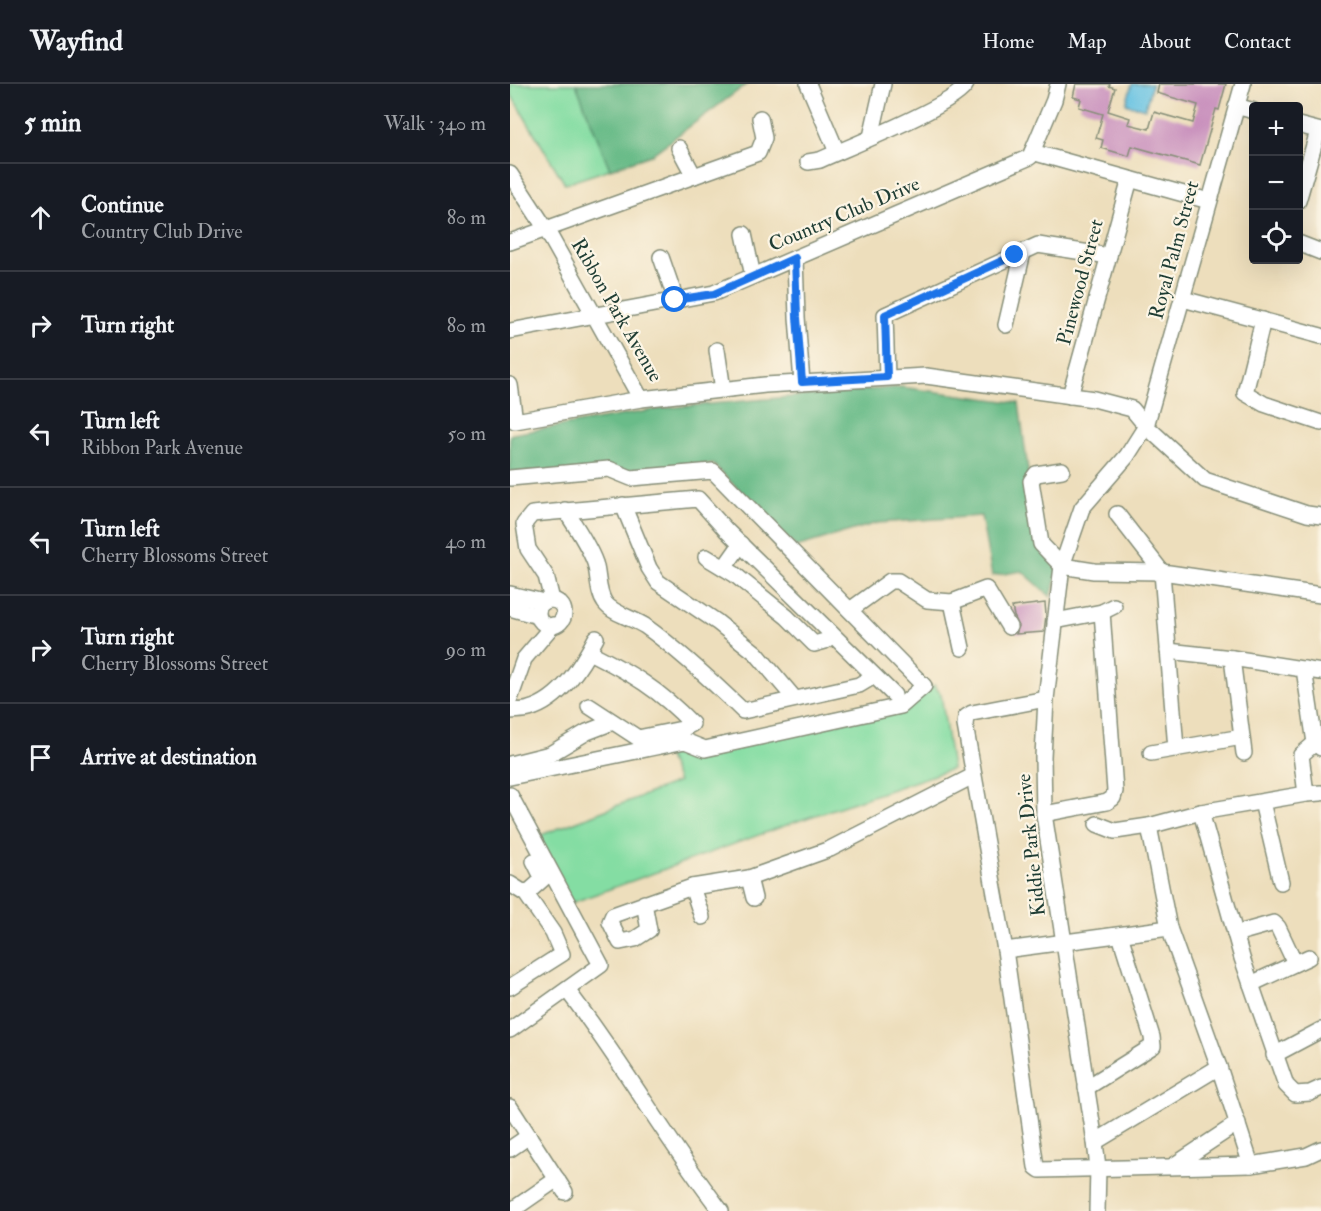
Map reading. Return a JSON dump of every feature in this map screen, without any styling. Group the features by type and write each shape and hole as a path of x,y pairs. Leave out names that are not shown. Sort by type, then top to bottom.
{"street":[{"path":"808,84 837,152"},
{"path":"872,137 883,84"},
{"path":"808,162 820,160 951,100 964,89 966,84"},
{"path":"1058,84 1054,100 1032,152 1209,201"},
{"name":"Royal Palm Street","path":"1146,426 1243,84"},
{"path":"1236,106 1249,110"},
{"path":"510,242 758,153 764,138 760,118"},
{"path":"1303,126 1320,131 1303,188"},
{"path":"679,148 694,176"},
{"name":"Country Club Drive","path":"510,331 714,294 1030,157 1032,152"},
{"name":"Ribbon Park Avenue","path":"510,174 546,229 641,399 802,382 926,376 1094,399 1132,409 1146,426 1205,480 1321,516"},
{"name":"Pinewood Street","path":"1070,396 1130,179"},
{"path":"744,234 753,276"},
{"path":"887,377 885,315 1049,240 1109,256"},
{"path":"1303,245 1321,252"},
{"path":"1006,325 1023,252"},
{"path":"661,257 675,300"},
{"path":"795,258 802,382"},
{"path":"1183,298 1321,336"},
{"path":"1263,320 1239,396 1321,423"},
{"path":"717,350 723,390"},
{"path":"510,386 515,421 641,399"},
{"name":"Kiddie Park Drive","path":"1097,1211 1098,1168 1095,1142 1044,814 1042,757 1046,699 1062,566 1082,508 1127,456 1146,426"},
{"path":"510,478 609,469 631,478 713,471 924,686 901,706 705,749 685,741 510,777"},
{"path":"1062,470 1036,474 1031,481 1041,544 1062,566 1094,571 1162,572 1321,595"},
{"path":"553,625 544,624 546,576 528,549 525,524 532,514 698,499 832,635 894,694"},
{"path":"623,505 657,582 717,622 756,653 795,699"},
{"path":"566,510 591,555 599,577 601,596 606,606 643,625 698,668 743,711 859,685 874,676"},
{"path":"1117,514 1162,572 1176,749"},
{"path":"724,568 741,544"},
{"path":"705,557 724,568 787,616 814,644 832,635"},
{"path":"850,610 890,581 898,581 927,600 952,602 986,589 1009,627"},
{"path":"510,594 545,606"},
{"path":"952,602 962,648"},
{"path":"510,608 561,606 563,614 560,621 553,625 524,659 510,699"},
{"path":"1044,814 1107,802 1113,798 1115,791 1108,609 1055,621"},
{"path":"510,711 530,709 549,698 576,674 596,638"},
{"path":"1168,651 1321,672"},
{"path":"588,706 638,738 682,729 692,724 673,704 653,688 589,652"},
{"path":"1232,658 1244,753"},
{"path":"1096,824 1115,831 1149,826 1201,812 1313,793 1301,755 1318,746 1304,669"},
{"path":"1046,699 972,713 966,717 965,725 1005,950 1036,1167 1040,1170 1251,1165 1306,1156 1321,1149"},
{"path":"510,764 550,754 587,732 613,722"},
{"path":"1151,753 1242,737"},
{"path":"644,903 692,887 748,878 830,849 973,776"},
{"path":"510,795 601,965 510,1030"},
{"path":"1262,802 1281,882"},
{"path":"1201,812 1235,934 1286,1085 1295,1094 1310,1093 1321,1088"},
{"path":"510,813 543,879 526,894"},
{"path":"1149,826 1169,928 1219,1067 1251,1165"},
{"path":"748,878 754,898"},
{"path":"510,884 526,894 553,933 562,954 510,987"},
{"path":"692,887 702,917"},
{"path":"1235,934 1274,923 1302,960 1251,984"},
{"path":"1005,950 1169,928"},
{"path":"1086,1088 1153,1046 1120,935"},
{"path":"567,990 588,1016 697,1180 721,1211"},
{"path":"1274,1055 1321,1030"},
{"path":"1095,1142 1219,1067"},
{"path":"510,1108 561,1186 511,1211"},
{"path":"1173,1166 1238,1123"},
{"path":"510,1149 529,1136"}],"green space":[{"path":"510,84 576,84 610,169 565,184 510,93"},
{"path":"576,84 747,84 651,155 610,169"},
{"path":"901,387 1019,403 1037,538 1058,571 1051,597 1022,571 992,576 981,516 877,523 796,547 713,464 632,473 510,472 510,435 513,434 665,408"},
{"path":"934,685 941,694 952,769 795,822 571,903 536,837 678,782 665,750 905,712"}],"water":[{"path":"1132,84 1152,84 1145,109 1126,104"}],"building":[{"path":"1076,84 1110,84 1109,86 1115,88 1108,111 1130,118 1128,124 1149,129 1154,112 1193,123 1198,105 1157,93 1159,84 1226,84 1219,110 1216,109 1200,165 1132,146 1129,156 1101,148 1103,140 1096,138 1103,114 1079,107 1081,99 1073,97"},
{"path":"1045,603 1044,632 1016,634 1019,626 1012,607"}],"route":[{"path":"675,300 714,294 795,258 802,382 887,377 885,315 1015,255"}]}
